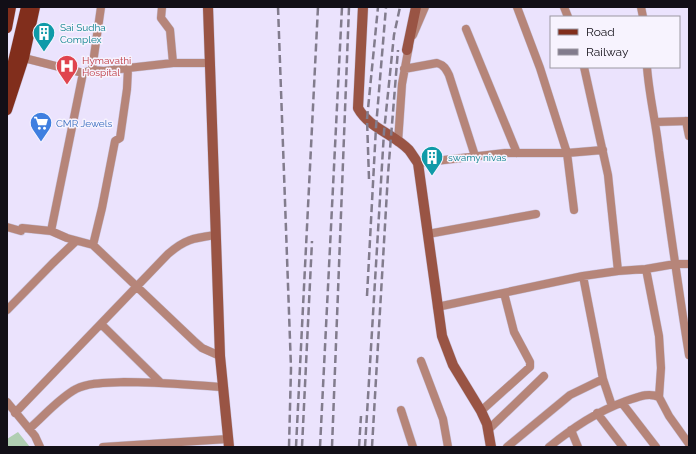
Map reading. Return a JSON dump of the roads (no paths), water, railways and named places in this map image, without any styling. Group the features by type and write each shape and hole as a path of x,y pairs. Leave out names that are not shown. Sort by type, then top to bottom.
{"main road":[{"path":"7,28 11,7"},
{"path":"7,87 26,7"},
{"path":"7,110 24,58 35,7"}],"street":[{"path":"92,70 101,7"},
{"path":"162,7 162,18 170,30 173,64"},
{"path":"103,447 228,443 220,356 208,7"},
{"path":"363,7 358,108 361,115 408,150 418,163 442,336 448,354 489,429 491,447"},
{"path":"398,142 402,84 416,7"},
{"path":"407,50 425,7"},
{"path":"517,7 540,68 567,153 574,210"},
{"path":"466,29 517,153"},
{"path":"24,58 83,73 92,70 104,71 173,64 209,63"},
{"path":"404,69 437,64 442,65 445,68 449,75 475,156"},
{"path":"93,245 115,142 120,138 127,89 128,68"},
{"path":"584,68 608,175 618,271"},
{"path":"647,68 689,355"},
{"path":"51,231 83,73"},
{"path":"656,122 688,121 689,136"},
{"path":"418,163 475,156 517,153 567,153 603,150"},
{"path":"428,234 536,214"},
{"path":"7,227 21,231 22,228 51,231 59,236 93,245 202,348 220,356"},
{"path":"15,413 176,247 186,240 195,237 215,235"},
{"path":"7,310 44,271 76,241"},
{"path":"438,307 582,276 646,269 675,264 689,264"},
{"path":"646,269 659,336 661,368 659,397 669,416 689,444"},
{"path":"582,276 603,379 612,406"},
{"path":"481,412 530,367 530,362 514,332 504,293"},
{"path":"101,324 160,382"},
{"path":"421,361 444,419 448,447"},
{"path":"489,429 544,376"},
{"path":"507,447 570,395 603,379"},
{"path":"30,429 63,398 76,389 84,386 111,382 160,382 222,387"},
{"path":"549,447 571,430 612,406 642,395 653,394 659,397"},
{"path":"7,402 30,429 40,447"},
{"path":"622,403 656,447"},
{"path":"401,410 413,447"},
{"path":"598,413 623,447"},
{"path":"571,430 578,447"}],"railway":[{"path":"278,7 291,368 289,447"},
{"path":"296,447 318,7"},
{"path":"320,447 342,7"},
{"path":"332,447 349,7"},
{"path":"369,179 367,119 378,7"},
{"path":"367,296 376,127 386,7"},
{"path":"365,447 384,132 394,35 400,7"},
{"path":"372,447 388,174 398,50"},
{"path":"302,447 312,241"},
{"path":"359,447 361,416"}],"place":[{"name":"Sai Sudha Complex","path":"44,52"},
{"name":"Hymavathi Hospital","path":"67,86"},
{"name":"CMR Jewels","path":"41,142"},
{"name":"swamy nivas","path":"432,176"}]}
